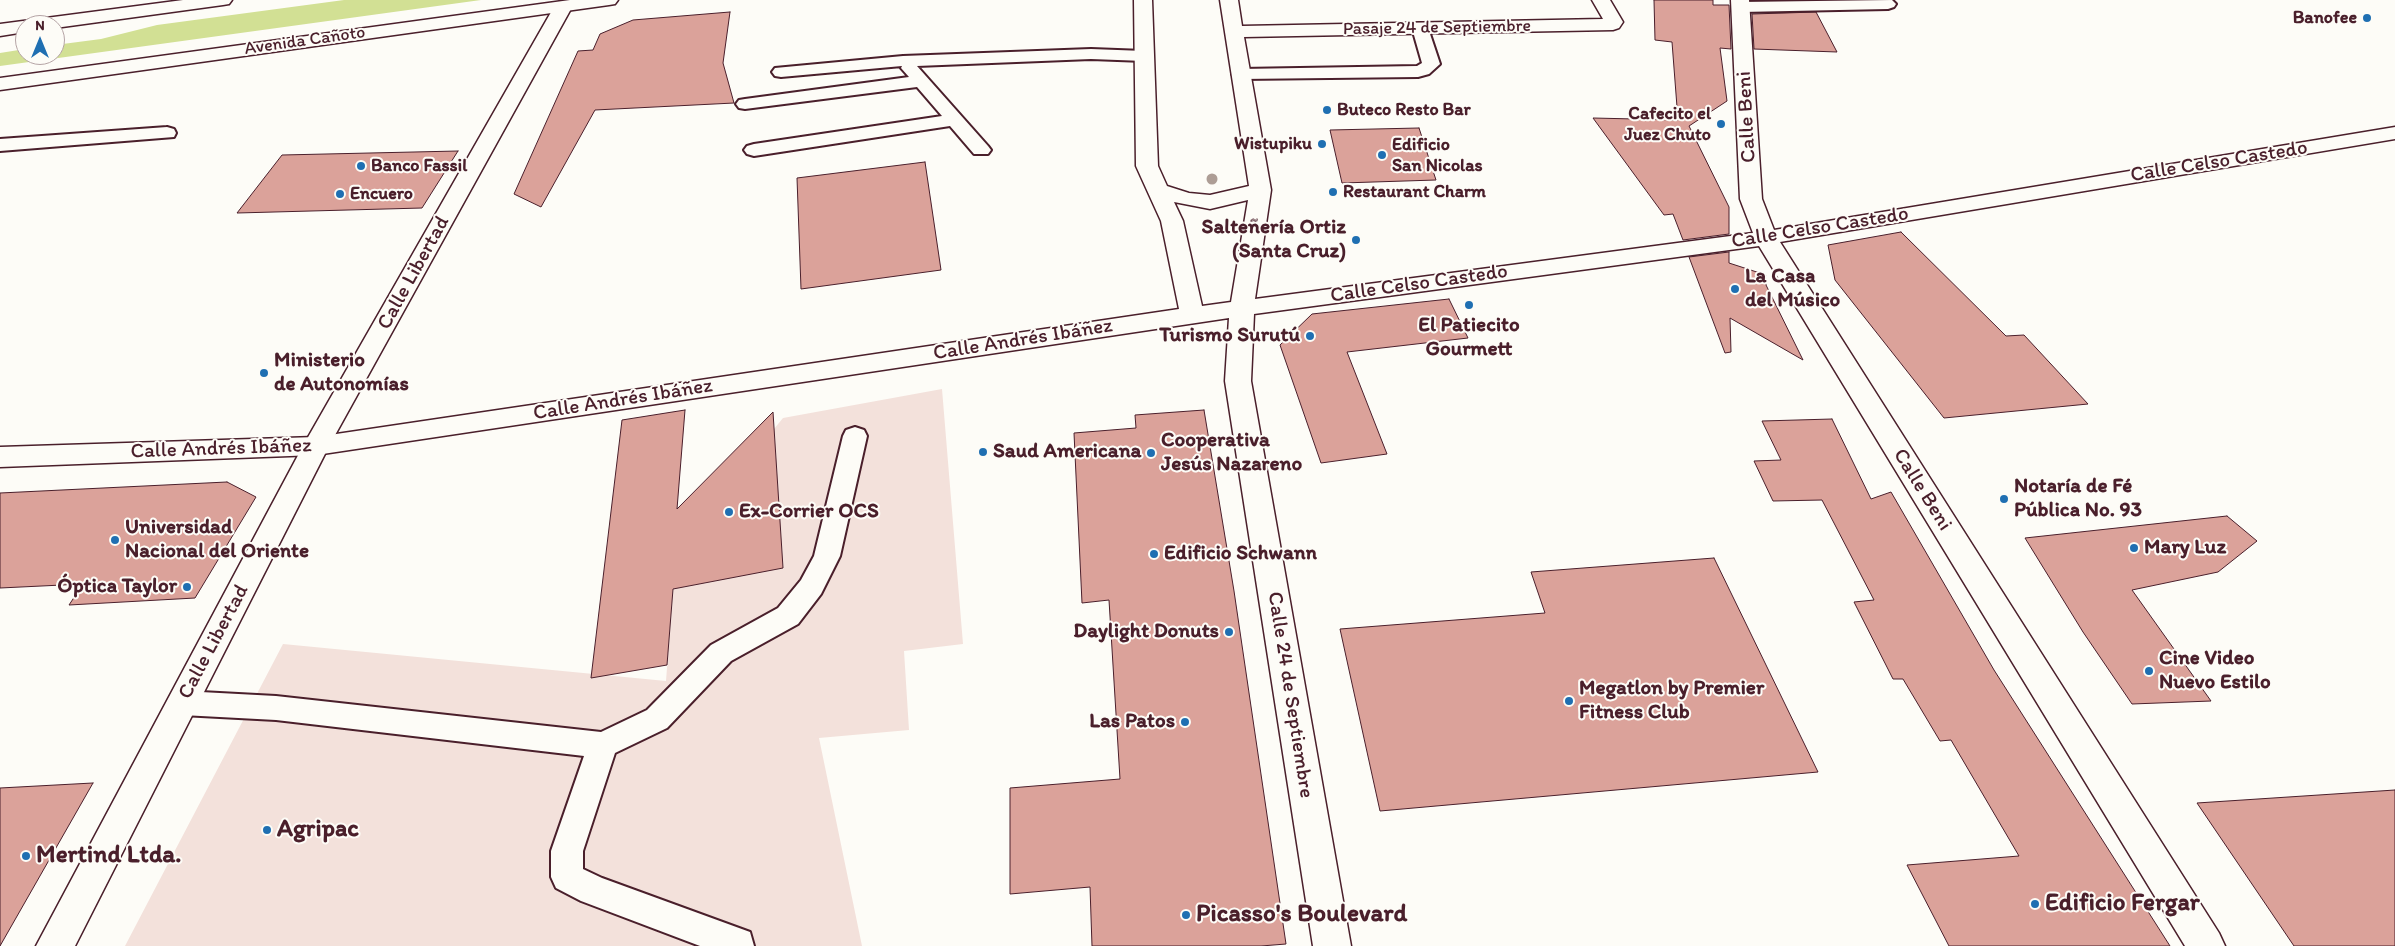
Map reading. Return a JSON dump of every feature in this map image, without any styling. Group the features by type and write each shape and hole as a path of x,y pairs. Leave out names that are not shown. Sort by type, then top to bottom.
{"street":[{"path":"65,21 222,0"},
{"name":"Avenida Cañoto","path":"0,84 565,3 609,0"},
{"path":"1143,0 1147,166 1172,220 1192,315"},
{"name":"Calle 24 de Septiembre","path":"1229,0 1260,190 1242,308 1238,381 1332,946"},
{"name":"Pasaje 24 de Septiembre","path":"1234,32 1612,24 1614,22 1601,0"},
{"name":"Calle Libertad","path":"55,946 316,446 565,3"},
{"name":"Calle Beni","path":"1740,3 1751,199 1766,238 2206,946"},
{"path":"0,30 15,28"},
{"name":"Calle Celso Castedo","path":"1242,308 1766,238 2395,133"},
{"path":"1157,190 1187,199 1210,202 1260,190"},
{"name":"Calle Andrés Ibáñez","path":"0,457 316,446 1242,308"}],"lane":[{"path":"1740,3 1888,4"},
{"path":"1241,74 1412,73 1424,70 1432,64 1420,28"},
{"path":"781,72 903,61 1092,54 1144,56"},
{"path":"903,61 981,150"},
{"path":"804,69 805,96"},
{"path":"745,104 921,81"},
{"path":"754,150 955,120"},
{"path":"0,145 167,133"},
{"path":"182,704 276,708 603,745 657,719 722,653 788,616 811,587 827,556 855,436"},
{"path":"603,745 567,851 567,877 593,890 738,944"}],"shaded area":[{"path":"942,389 963,644 904,651 909,730 819,738 862,946 125,946 283,644 666,681 673,589 783,567 774,429 783,418"}],"green space":[{"path":"344,0 481,0 65,57 65,44 101,39 157,25"},
{"path":"15,51 15,64 0,66 0,53"}],"building":[{"path":"1654,0 1713,0 1713,5 1729,5 1731,49 1720,48 1727,101 1689,126 1729,207 1729,234 1683,240 1673,214 1664,215 1593,118 1678,120 1672,42 1655,40"},
{"path":"730,12 723,63 734,103 595,110 541,207 514,194 578,51 593,50 600,34 633,20"},
{"path":"1816,12 1837,52 1754,49 1752,14"},
{"name":"Edificio San Nicolas","path":"1419,128 1436,180 1342,183 1330,130"},
{"path":"458,151 422,208 237,213 282,155"},
{"path":"925,162 941,270 801,289 797,178"},
{"path":"1901,232 2006,336 2024,335 2088,404 1944,418 1835,280 1828,245"},
{"name":"La Casa del Músico","path":"1729,252 1729,263 1766,275 1766,285 1803,360 1730,318 1731,352 1725,353 1689,257"},
{"path":"1449,299 1468,338 1347,352 1387,454 1321,463 1280,345 1312,314"},
{"path":"685,410 677,509 773,412 783,568 673,589 667,665 591,678 622,420"},
{"path":"1204,410 1234,591 1286,944 1261,946 1092,946 1090,887 1010,894 1010,788 1120,779 1109,600 1082,603 1074,433 1136,428 1135,415"},
{"path":"1832,419 1871,499 1891,492 1994,670 2170,946 1949,946 1907,865 2019,856 1951,740 1940,741 1903,679 1893,679 1854,602 1874,600 1822,500 1773,501 1754,461 1781,460 1762,421"},
{"name":"Universidad Nacional del Oriente","path":"227,482 256,497 195,598 69,605 83,584 0,588 0,493"},
{"path":"2227,516 2257,541 2218,572 2132,590 2211,701 2132,704 2083,632 2025,538"},
{"name":"Megatlon by Premier Fitness Club","path":"1714,558 1818,772 1380,811 1340,629 1545,613 1531,572"},
{"name":"Mertind Ltda.","path":"93,783 0,946 0,788"},
{"path":"2395,790 2395,946 2294,946 2197,803"}],"place":[{"name":"Banofee","path":"2367,18"},
{"name":"Buteco Resto Bar","path":"1327,110"},
{"name":"Cafecito el Juez Chuto","path":"1721,124"},
{"name":"Wistupiku","path":"1322,144"},
{"name":"Edificio San Nicolas","path":"1382,155"},
{"name":"Banco Fassil","path":"361,166"},
{"name":"Restaurant Charm","path":"1333,192"},
{"name":"Encuero","path":"340,194"},
{"name":"Salteñería Ortiz (Santa Cruz)","path":"1356,240"},
{"name":"La Casa del Músico","path":"1735,289"},
{"name":"El Patiecito Gourmett","path":"1469,305"},
{"name":"Turismo Surutú","path":"1310,336"},
{"name":"Ministerio de Autonomías","path":"264,373"},
{"name":"Saud Americana","path":"983,452"},
{"name":"Cooperativa Jesús Nazareno","path":"1151,453"},
{"name":"Notaría de Fé Pública No. 93","path":"2004,499"},
{"name":"Ex-Corrier OCS","path":"729,512"},
{"name":"Universidad Nacional del Oriente","path":"115,540"},
{"name":"Mary Luz","path":"2134,548"},
{"name":"Edificio Schwann","path":"1154,554"},
{"name":"Óptica Taylor","path":"187,587"},
{"name":"Daylight Donuts","path":"1229,632"},
{"name":"Cine Video Nuevo Estilo","path":"2149,671"},
{"name":"Megatlon by Premier Fitness Club","path":"1569,701"},
{"name":"Las Patos","path":"1185,722"},
{"name":"Agripac","path":"267,830"},
{"name":"Mertind Ltda.","path":"26,856"},
{"name":"Edificio Fergar","path":"2035,904"},
{"name":"Picasso's Boulevard","path":"1186,915"}]}
